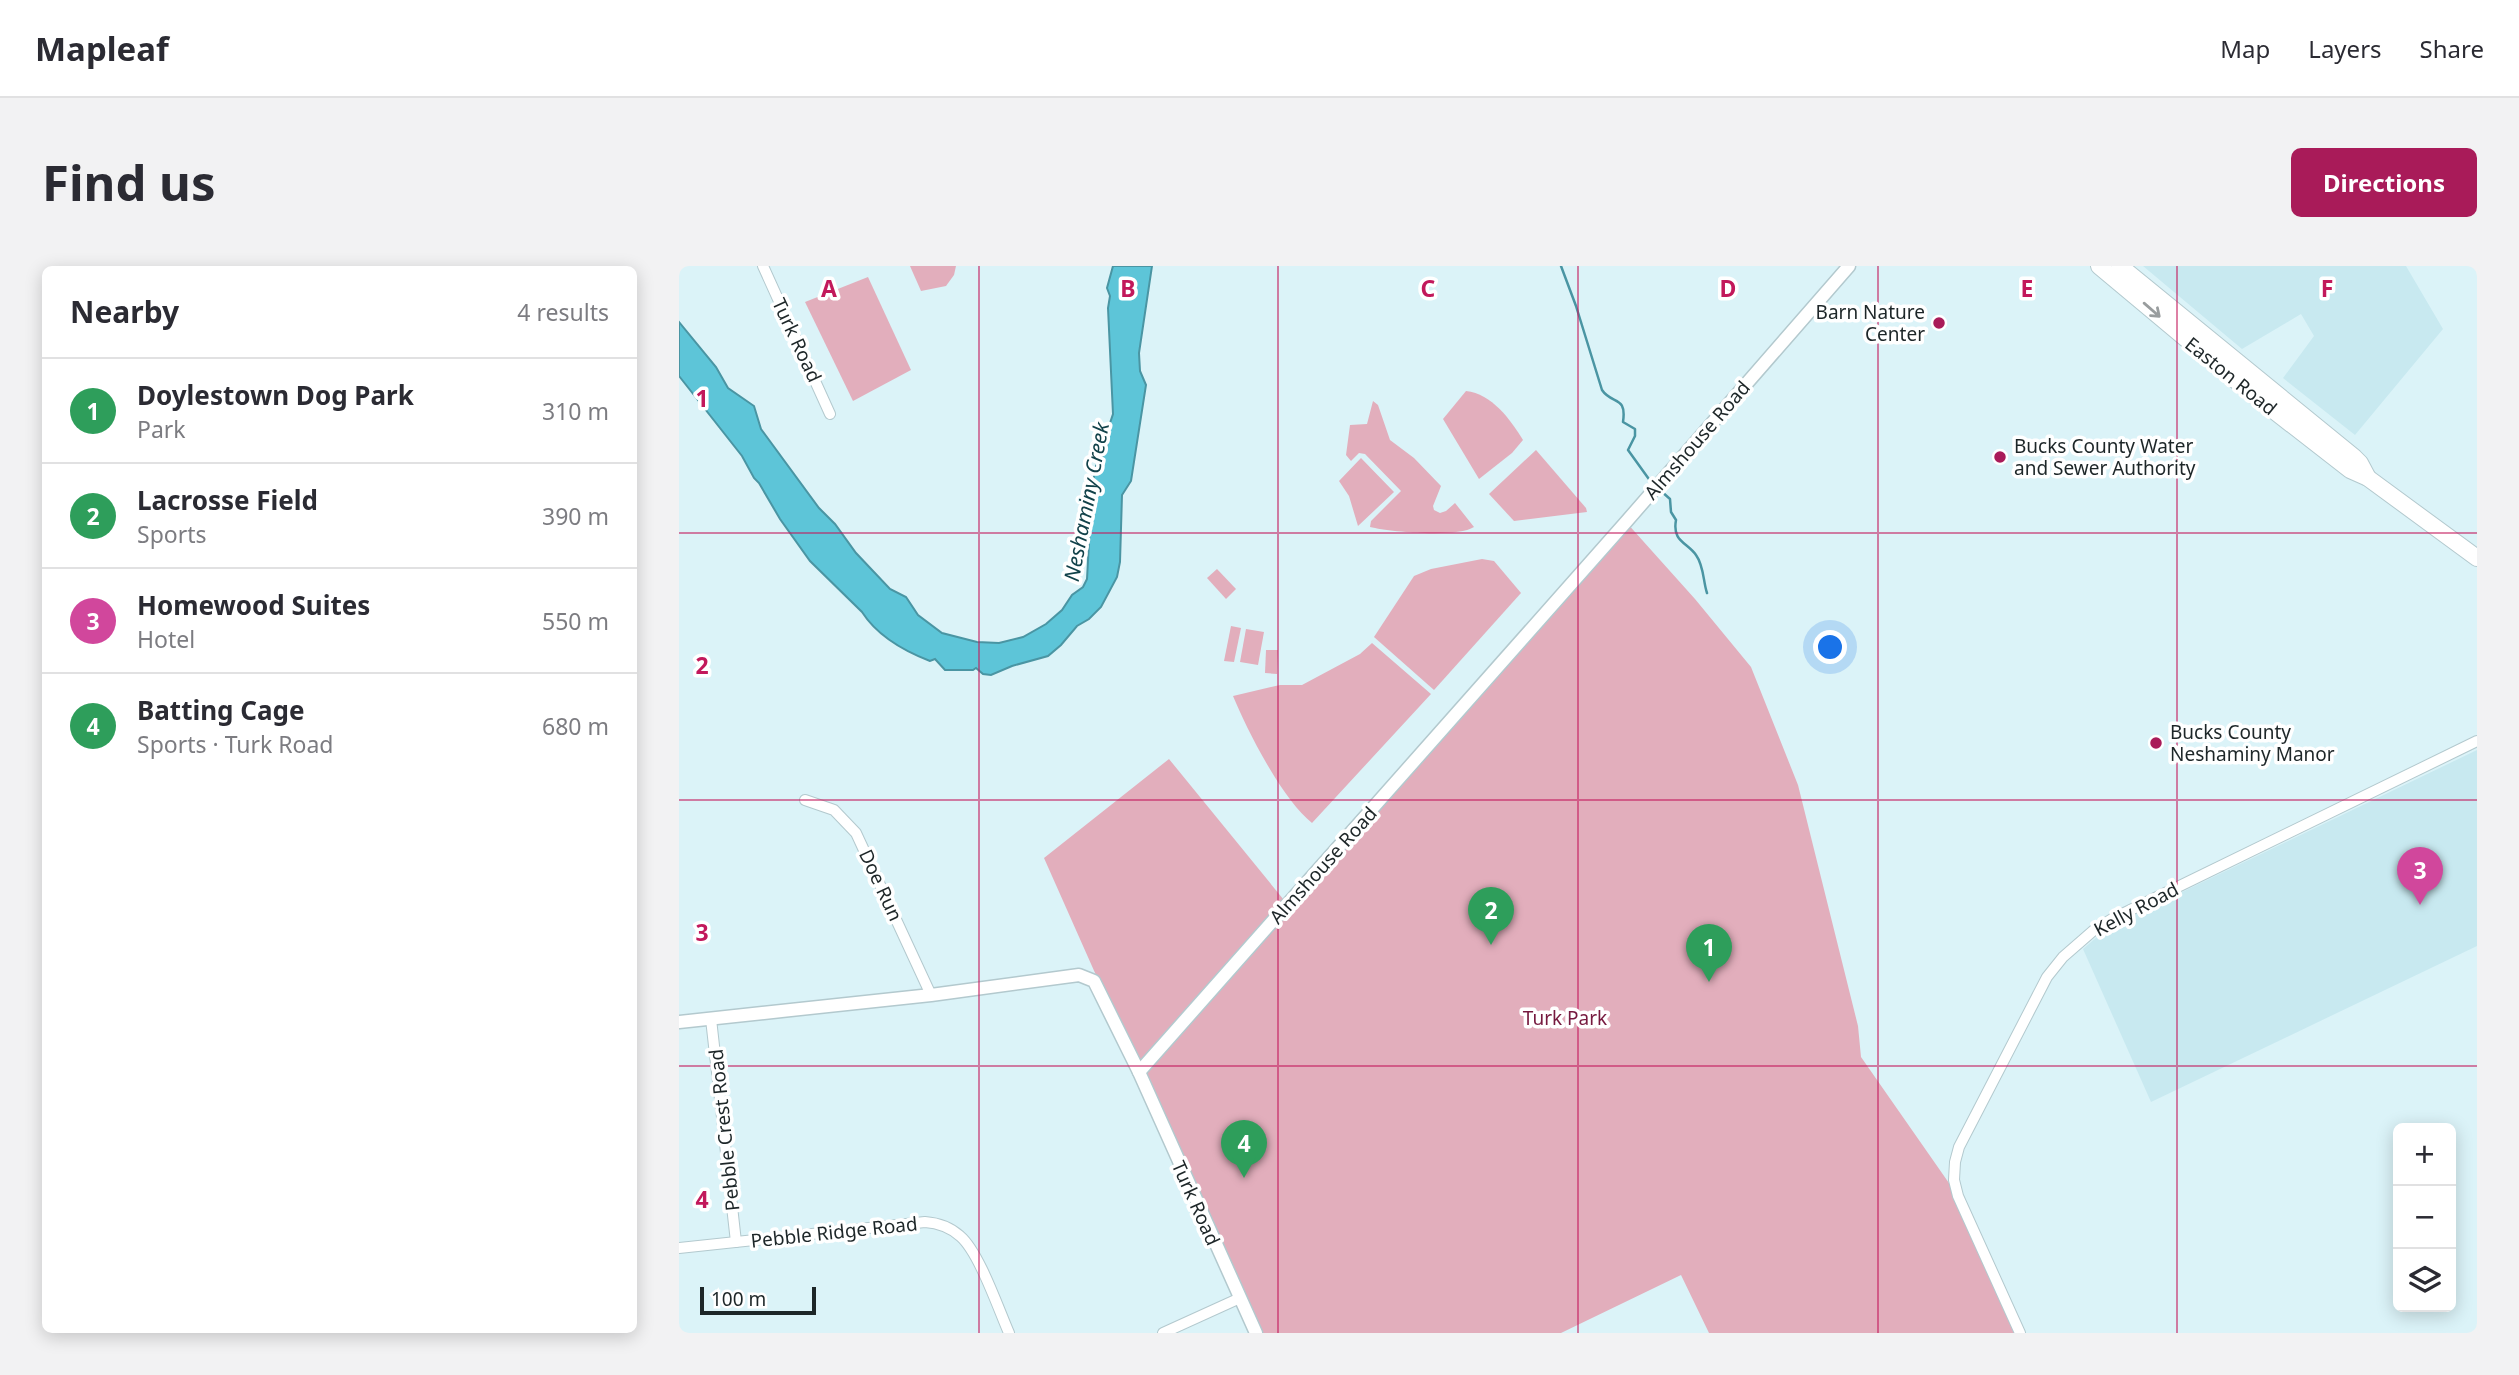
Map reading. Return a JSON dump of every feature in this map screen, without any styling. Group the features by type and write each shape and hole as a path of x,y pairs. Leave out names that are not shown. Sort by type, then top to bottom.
{"highway":[{"name":"Easton Road","path":"2099,266 2251,393 2350,470 2368,478 2477,558"},
{"name":"Easton Road","path":"2120,266 2354,457 2368,478"}],"street":[{"name":"Turk Road","path":"763,266 831,414"},
{"name":"Almshouse Road","path":"1139,1072 1849,266"},
{"name":"Kelly Road","path":"2020,1333 1958,1196 1954,1180 1955,1162 1963,1138 2054,966 2094,930 2112,919 2477,741"},
{"name":"Doe Run","path":"805,800 835,810 856,833 931,995"},
{"path":"679,1022 931,995 1079,975 1094,982 1139,1072"},
{"name":"Pebble Crest Road","path":"711,1019 736,1242"},
{"name":"Turk Road","path":"1139,1072 1256,1333"},
{"name":"Pebble Ridge Road","path":"679,1248 925,1222 943,1225 953,1230 969,1246 1009,1333"},
{"path":"1163,1333 1240,1298"}],"shaded area":[{"path":"2143,266 2406,266 2443,329 2355,435 2283,378 2314,336 2301,314 2242,349"},
{"path":"2477,750 2477,946 2151,1102 2083,949 2105,930 2126,919"}],"green space":[{"path":"910,266 956,266 954,275 946,286 921,291"},
{"path":"868,277 911,370 853,401 805,302"},
{"path":"1466,391 1492,402 1523,440 1512,453 1479,479 1443,419"},
{"path":"1373,401 1378,405 1390,440 1414,458 1441,486 1434,510 1440,513 1446,511 1455,503 1474,527 1439,533 1370,527 1371,521 1401,491 1365,454 1359,453 1351,461 1346,455 1350,425 1367,424"},
{"path":"1536,450 1587,512 1514,521 1489,494"},
{"path":"1361,458 1394,492 1358,526 1349,496 1339,481"},
{"name":"Turk Park","path":"1626,522 1751,667 1798,785 1858,1026 1861,1057 1958,1196 2020,1333 1709,1333 1681,1275 1561,1333 1259,1333 1044,858 1169,759 1288,905"},
{"path":"1482,559 1494,561 1521,593 1434,690 1374,637 1414,576 1431,569"},
{"path":"1217,569 1236,589 1226,599 1207,578"},
{"path":"1231,626 1241,628 1234,662 1224,661"},
{"path":"1246,629 1264,632 1258,665 1240,662"},
{"path":"1372,643 1431,694 1312,823 1278,782 1247,728 1233,696 1280,685 1302,685 1360,654"},
{"path":"1266,650 1278,650 1277,674 1265,673"}],"water":[{"path":"1113,266 1152,266 1139,353 1140,371 1146,385 1131,481 1122,495 1117,577 1101,607 1077,626 1048,656 991,675 983,674 976,668 945,670 935,659 930,661 911,653 876,629 810,561 780,519 742,456 679,376 679,322 716,367 728,388 754,406 761,429 819,508 890,589 906,597 918,615 942,633 977,642 999,643 1023,637 1046,624 1062,610 1087,579 1092,487 1096,466 1107,450 1108,429 1113,414 1108,308 1110,296 1107,288"}],"waterway":[{"path":"1561,266 1602,390 1621,404 1623,422 1635,429 1635,436 1628,450 1651,482"},
{"path":"1661,491 1670,499 1678,537 1699,559 1707,593"}],"place":[{"name":"Barn Nature Center","path":"1939,323"},
{"name":"Bucks County Water and Sewer Authority","path":"2000,457"},
{"name":"Bucks County Neshaminy Manor","path":"2156,743"},
{"name":"Homewood Suites","path":"2420,905"},
{"name":"Lacrosse Field","path":"1491,945"},
{"name":"Doylestown Dog Park","path":"1709,982"},
{"name":"Batting Cage","path":"1244,1178"}],"water label":[{"name":"Neshaminy Creek","path":"1087,502"}]}
